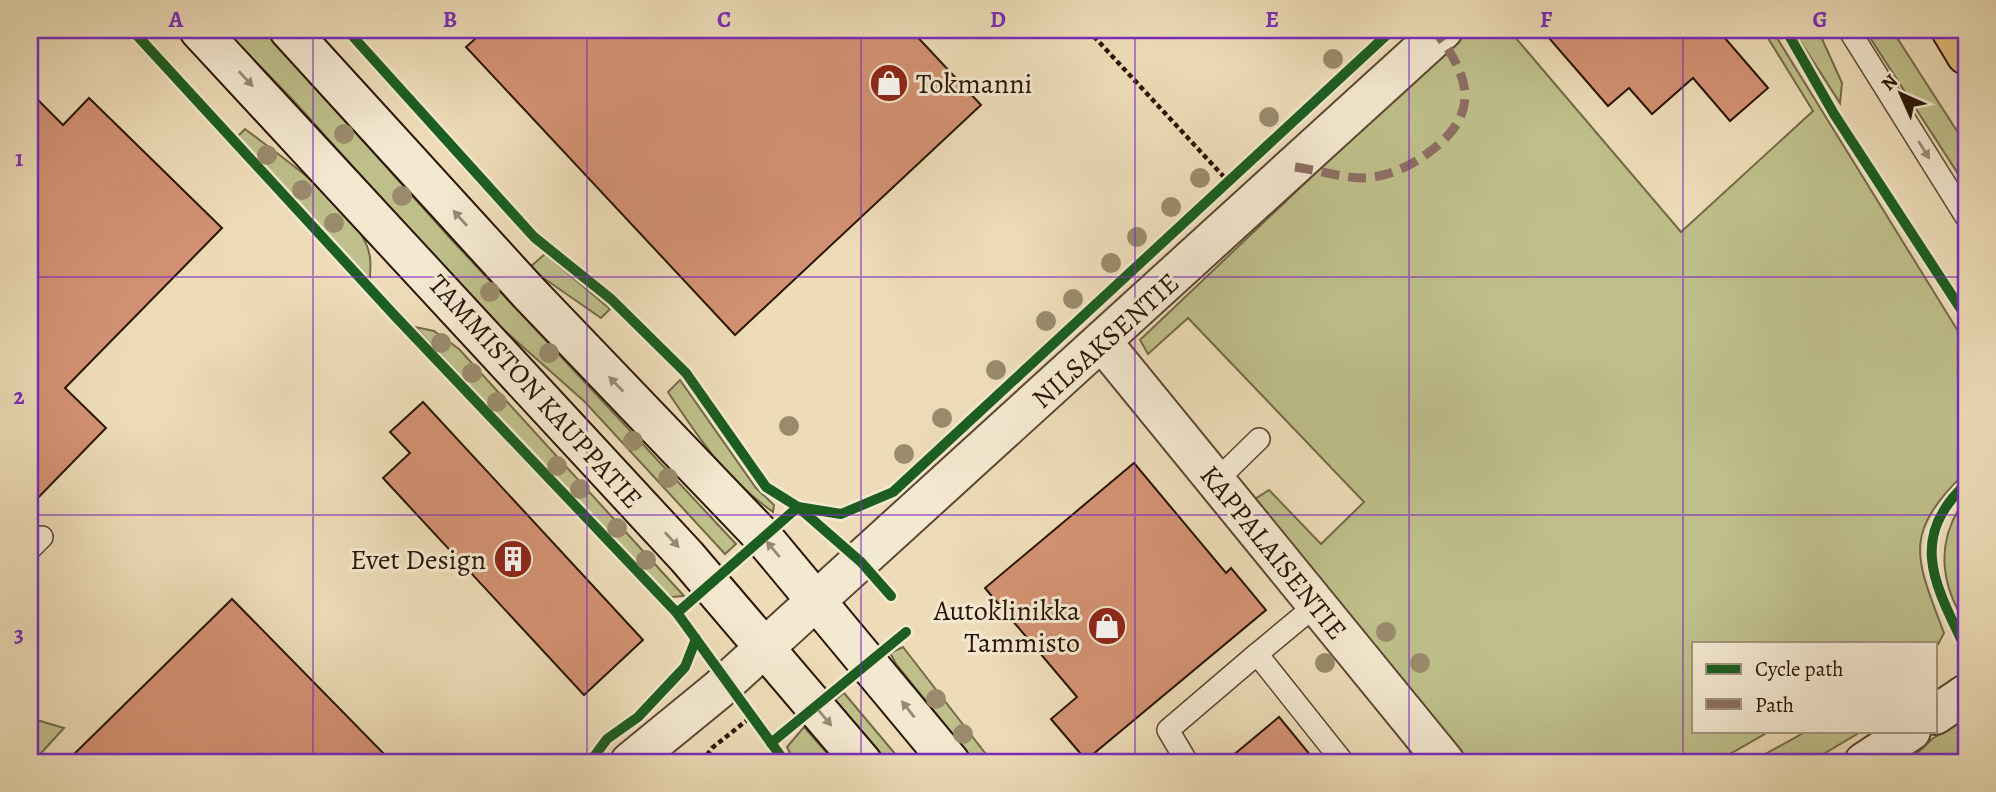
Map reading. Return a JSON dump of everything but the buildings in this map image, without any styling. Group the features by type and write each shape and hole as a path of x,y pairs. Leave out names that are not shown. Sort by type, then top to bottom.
{"highway":[{"path":"1951,30 1966,55"}],"main road":[{"name":"TAMMISTON KAUPPATIE","path":"199,30 432,277 687,556 862,762"},
{"path":"289,30 528,293 762,537 950,762"},
{"name":"NILSAKSENTIE","path":"630,762 765,648 1444,30"},
{"name":"KAPPALAISENTIE","path":"1103,343 1445,762"},
{"path":"1937,714 1966,694"},
{"path":"1864,762 1909,732"}],"lane":[{"path":"1849,30 1966,217"},
{"path":"1216,481 1259,439"},
{"path":"1187,762 1168,730 1317,605"},
{"path":"1257,654 1343,762"}],"path":[{"path":"1088,30 1228,181"},
{"path":"1218,191 1238,172"},
{"path":"702,762 712,748 754,721 728,681"}],"green space":[{"path":"225,30 264,30 450,238 736,544 725,554 585,402 486,314 292,99"},
{"path":"1466,30 1509,30 1681,232 1813,111 1763,30 1772,30 1966,344 1966,472 1931,512 1923,530 1920,547 1926,584 1944,633 1937,646 1937,642 1692,642 1692,732 1768,732 1716,762 1469,762 1255,499 1269,490 1321,544 1364,502 1188,318 1148,354 1140,340"},
{"path":"1793,30 1818,30 1842,83 1840,103"},
{"path":"1865,30 1892,30 1966,145 1966,186"},
{"path":"245,129 318,186 352,221 364,239 370,257 370,279 236,138"},
{"path":"545,254 610,309 601,318 529,268"},
{"path":"415,327 434,331 459,349 684,596 672,597 655,585"},
{"path":"680,380 756,488 774,505 773,512 740,485 714,457 691,426 668,392"},
{"path":"1966,498 1966,617 1961,616 1953,601 1944,556 1950,527"},
{"path":"903,647 992,762 975,762 896,664 890,653"},
{"path":"844,693 902,762 888,762 835,700"},
{"path":"30,718 64,728 33,762 30,762"},
{"path":"1966,719 1966,762 1908,762 1932,739"},
{"path":"804,727 835,762 794,762 787,747"},
{"path":"1805,732 1860,732 1810,762 1751,762"}],"marked path":[{"path":"1295,167 1347,177 1372,177 1388,174 1410,164 1441,142 1454,128 1465,100 1459,69 1438,35"}],"cycle path":[{"path":"132,30 395,316 677,613 785,762"},
{"path":"347,30 534,237 611,299 686,373 766,487 798,507 841,514 893,492 1392,30"},
{"path":"1786,30 1834,114 1966,317"},
{"path":"1966,484 1949,503 1938,522 1932,541 1932,559 1942,598 1961,639 1966,636"},
{"path":"798,507 861,562 891,596"},
{"path":"677,613 798,507"},
{"path":"771,743 906,632"},
{"path":"590,762 607,739 638,717 685,667 696,639"}],"place":[{"name":"Tokmanni","path":"889,83"},
{"name":"Evet Design","path":"513,559"},
{"name":"Autoklinikka Tammisto","path":"1107,626"}]}
